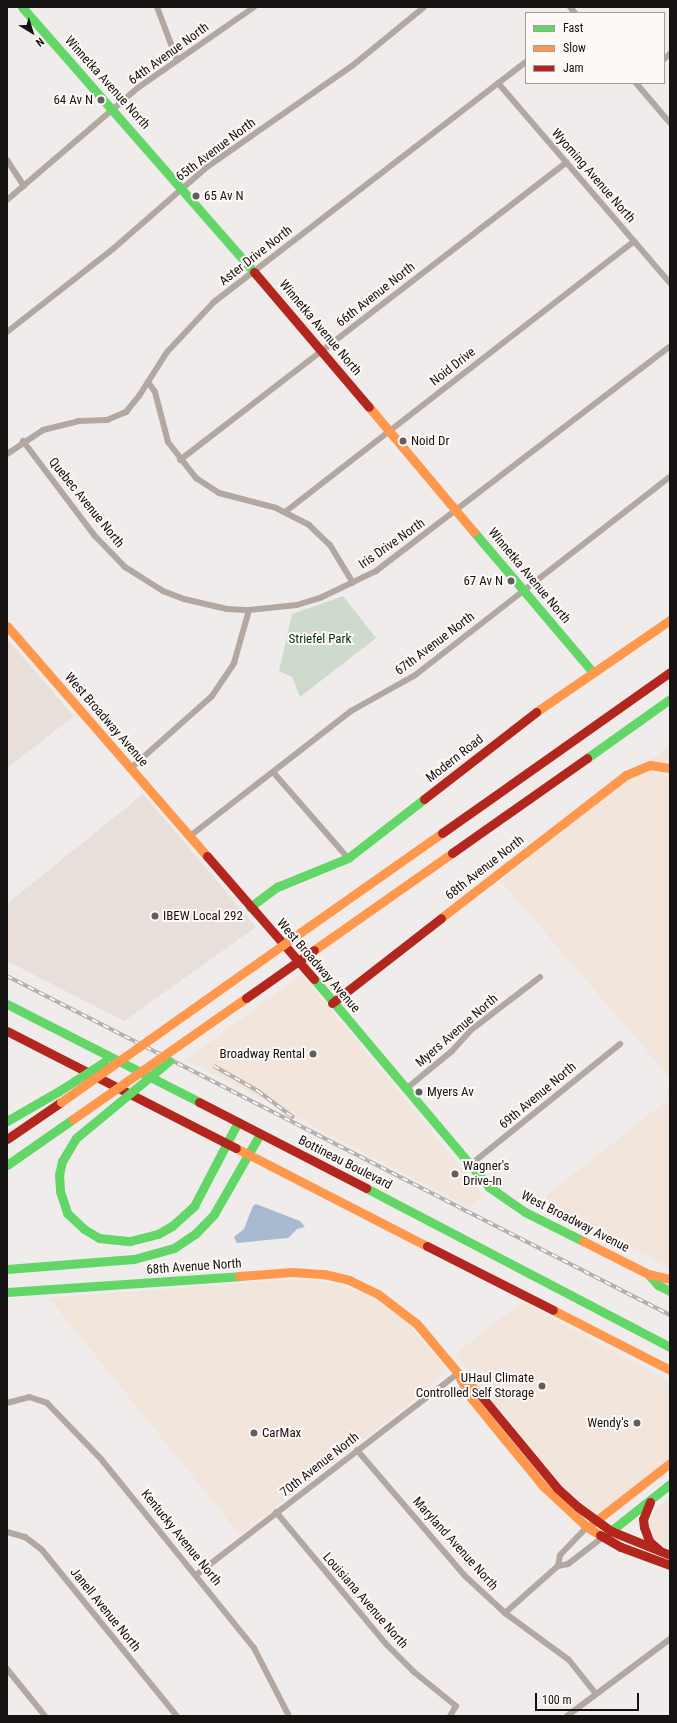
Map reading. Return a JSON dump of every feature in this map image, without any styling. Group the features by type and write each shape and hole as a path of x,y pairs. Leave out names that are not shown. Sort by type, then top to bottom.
{"main road":[{"name":"Winnetka Avenue North","path":"22,7 254,271 592,671"},
{"name":"Modern Road","path":"250,907 277,886 348,858 592,671 670,620"},
{"name":"West Broadway Avenue","path":"7,626 407,1088 489,1187 520,1209 648,1274 670,1279"},
{"path":"7,1139 670,672"},
{"path":"7,1165 670,699"},
{"name":"68th Avenue North","path":"332,1003 626,775 641,766 658,765 670,768"},
{"path":"238,1122 203,1192 187,1213 172,1226 151,1237 117,1242 99,1238 84,1229 72,1218 64,1206 58,1175 62,1161 76,1138 106,1110 258,989"},
{"path":"7,1121 208,996"},
{"name":"Bottineau Boulevard","path":"7,1004 462,1236 670,1347"},
{"path":"7,1031 248,1156 670,1370"},
{"path":"7,1269 134,1259 174,1248 186,1242 206,1224 260,1134"},
{"name":"68th Avenue North","path":"7,1292 292,1272 324,1274 349,1280 378,1294 417,1324 458,1373"},
{"name":"West Broadway Avenue","path":"648,1274 658,1285 670,1291"},
{"path":"458,1373 476,1389 556,1488 596,1521 611,1531 666,1554"},
{"path":"458,1373 471,1398 543,1486 587,1527 603,1538 642,1556 670,1565"},
{"path":"587,1527 670,1463"},
{"path":"603,1538 670,1484"},
{"path":"652,1499 645,1513 644,1528 649,1541 666,1554"}],"street":[{"path":"157,7 177,60"},
{"name":"64th Avenue North","path":"7,200 113,110 177,60 254,7"},
{"name":"65th Avenue North","path":"7,332 114,248 207,167 352,66 424,7"},
{"name":"Aster Drive North","path":"7,454 23,441 60,424 116,417 134,404 183,332 214,302 525,63"},
{"name":"Wyoming Avenue North","path":"498,83 670,283"},
{"path":"637,84 670,123"},
{"path":"7,160 24,186"},
{"name":"66th Avenue North","path":"180,460 567,162"},
{"name":"Noid Drive","path":"285,512 634,241"},
{"name":"Iris Drive North","path":"249,610 297,605 320,598 353,583 381,567 670,346"},
{"path":"148,382 155,392 168,442 180,460 196,478 220,493 285,512 320,534 339,557 353,583"},
{"name":"Quebec Avenue North","path":"23,441 94,534 125,567 143,580 184,599 227,609 249,610"},
{"name":"67th Avenue North","path":"190,836 361,704 414,676 670,477"},
{"path":"131,768 216,690 234,663 249,610"},
{"path":"273,772 348,858"},
{"name":"Myers Avenue North","path":"407,1088 452,1051 471,1030 540,977"},
{"name":"69th Avenue North","path":"470,1165 620,1044"},
{"name":"70th Avenue North","path":"196,1574 458,1373"},
{"name":"Kentucky Avenue North","path":"7,1403 29,1397 47,1403 55,1409 142,1506 254,1648 270,1675 289,1716"},
{"name":"Maryland Avenue North","path":"357,1450 464,1575 505,1613 569,1660 596,1694"},
{"name":"Louisiana Avenue North","path":"276,1512 387,1645 444,1697 456,1706 450,1716"},
{"path":"558,1566 560,1555 587,1527"},
{"name":"Janell Avenue North","path":"7,1532 25,1537 42,1550 177,1716"},
{"path":"505,1613 558,1566 568,1564 603,1538"},
{"path":"567,1716 670,1639"},
{"path":"7,1669 45,1716"}],"shaded area":[{"path":"7,639 74,716 7,768"},
{"path":"670,745 670,1078 501,881"},
{"path":"143,794 256,927 124,1021 7,961 7,904"},
{"path":"301,975 484,1196 469,1207 186,1060"},
{"path":"670,1082 670,1268 543,1201 547,1195 665,1102"},
{"path":"282,1280 313,1280 335,1284 363,1293 382,1303 405,1321 444,1366 445,1371 433,1385 240,1535 49,1298"},
{"path":"522,1302 670,1382 670,1457 603,1511 592,1511 564,1487 455,1354"},
{"path":"670,1497 670,1549 654,1537 649,1523 656,1509"}],"green space":[{"name":"Striefel Park","path":"343,596 376,638 300,697 292,677 279,671 292,614"}],"water":[{"path":"256,1204 300,1221 305,1227 297,1229 288,1238 237,1243 234,1237 244,1229 253,1206"}],"railway":[{"path":"7,976 670,1315"},
{"path":"214,1066 258,1091 294,1118"}],"traffic: fast":[{"path":"22,7 254,272"},
{"path":"474,532 592,671"},
{"path":"587,758 670,699"},
{"path":"250,907 277,887 348,858 424,799"},
{"path":"314,979 489,1187 525,1212 583,1241"},
{"path":"7,1004 199,1102"},
{"path":"76,1138 169,1061"},
{"path":"59,1091 104,1062"},
{"path":"7,1121 59,1091"},
{"path":"7,1165 73,1119"},
{"path":"76,1138 62,1161 59,1175 60,1191 67,1213 84,1229 99,1238 130,1241 158,1234 172,1226 194,1206 238,1122"},
{"path":"7,1269 134,1259 174,1248 195,1234 214,1214 260,1134"},
{"path":"366,1188 670,1347"},
{"path":"648,1274 658,1285 670,1291"},
{"path":"7,1292 239,1276"},
{"path":"607,1534 670,1484"}],"traffic: slow":[{"path":"369,407 474,532"},
{"path":"536,712 670,620"},
{"path":"7,626 207,856"},
{"path":"441,918 626,775 650,765 670,768"},
{"path":"301,932 442,833"},
{"path":"314,950 452,853"},
{"path":"61,1102 301,932"},
{"path":"73,1119 246,998"},
{"path":"236,1148 427,1246"},
{"path":"583,1241 648,1274 670,1279"},
{"path":"239,1276 292,1272 324,1274 349,1280 378,1294 417,1324 458,1373 478,1392"},
{"path":"553,1310 670,1370"},
{"path":"460,1378 471,1398 543,1486 587,1527 600,1535"},
{"path":"593,1523 670,1463"}],"traffic: jam":[{"path":"254,272 369,407"},
{"path":"442,833 670,672"},
{"path":"424,799 536,712"},
{"path":"452,853 587,758"},
{"path":"207,856 314,979"},
{"path":"332,1003 441,918"},
{"path":"246,998 314,950"},
{"path":"7,1031 236,1148"},
{"path":"7,1139 61,1102"},
{"path":"199,1102 366,1188"},
{"path":"427,1246 553,1310"},
{"path":"478,1392 557,1488 578,1507 611,1531 670,1555"},
{"path":"650,1502 643,1519 644,1527 649,1541 659,1550"},
{"path":"600,1535 621,1547 670,1565"}],"place":[{"name":"64 Av N","path":"101,100"},
{"name":"65 Av N","path":"196,196"},
{"name":"Noid Dr","path":"403,441"},
{"name":"67 Av N","path":"511,581"},
{"name":"IBEW Local 292","path":"155,916"},
{"name":"Broadway Rental","path":"313,1054"},
{"name":"Myers Av","path":"419,1092"},
{"name":"Wagner's Drive-In","path":"455,1174"},
{"name":"UHaul Climate Controlled Self Storage","path":"542,1386"},
{"name":"Wendy's","path":"637,1423"},
{"name":"CarMax","path":"254,1433"}]}
